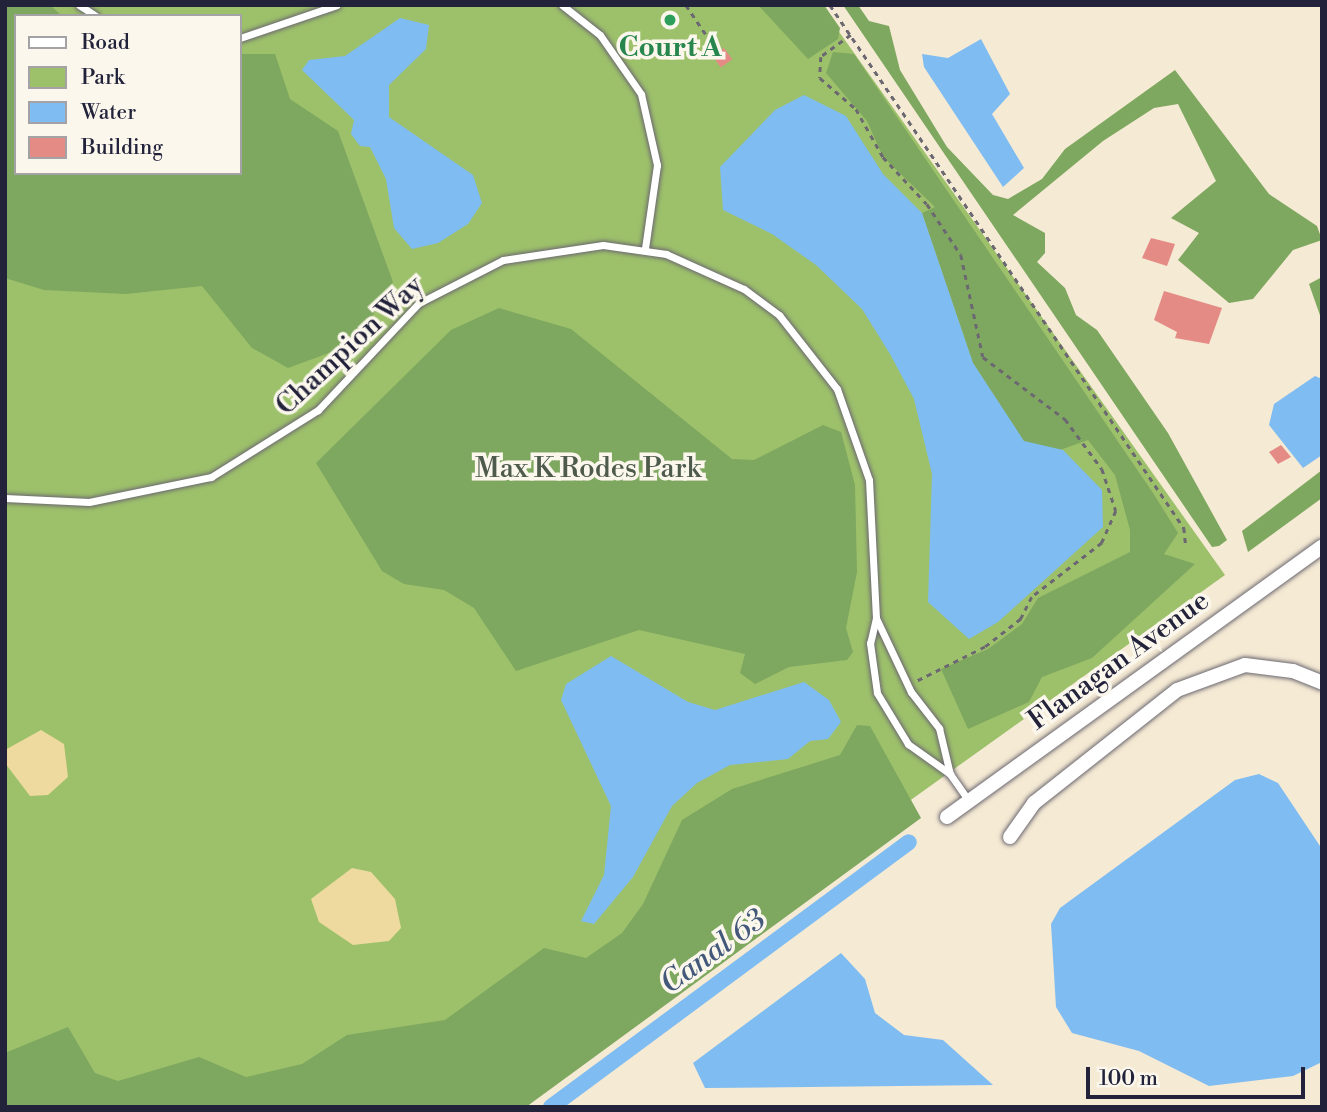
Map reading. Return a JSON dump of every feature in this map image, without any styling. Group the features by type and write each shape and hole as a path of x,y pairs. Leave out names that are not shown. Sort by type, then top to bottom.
{"street":[{"name":"Flanagan Avenue","path":"947,817 1322,547"},
{"path":"1010,837 1034,803 1177,690 1245,665 1293,671 1322,683"}],"lane":[{"path":"242,37 337,5"},
{"path":"562,5 600,35 641,93 657,165 645,248"},
{"name":"Champion Way","path":"5,498 98,501 211,477 285,436 419,303 471,272 534,251 645,248 744,289 812,349 837,389 869,480 876,618 872,672 885,714 922,758 950,774"},
{"name":"Champion Way","path":"876,618 909,687 939,728 950,774 969,801"}],"path":[{"path":"686,5 718,52"},
{"path":"830,5 1184,528 1186,547"},
{"path":"851,35 821,57 820,78 856,109 883,157 927,204 961,255 983,357 1065,419 1102,469 1117,520 1079,566 1032,597 1021,619 985,646 940,664 909,687"}],"green space":[{"name":"Max K Rodes Park","path":"5,5 820,5 1225,575 482,1107 5,1103"},
{"path":"5,5 50,5 60,14 14,14 14,175 242,175 242,54 275,54 290,99 338,131 393,282 356,343 288,368 252,348 202,286 126,294 44,290 5,278"},
{"path":"758,5 824,5 840,28 838,39 808,59"},
{"path":"843,5 858,5 869,21 889,26 900,70 947,147 993,195 1008,199 1042,179 1065,149 1175,70 1269,194 1317,226 1322,240 1293,250 1253,299 1229,303 1178,260 1199,233 1171,218 1216,181 1178,104 1154,108 1103,141 1013,215 1045,233 1045,253 1037,262 1065,288 1076,315 1097,330 1168,433 1227,540 1219,546 1212,547"},
{"path":"833,52 854,54 1153,493 1178,533 1164,554 1195,564 1092,658 1042,677 1029,702 968,729 941,669 988,649 1022,624 1038,598 1130,552 1130,530 1115,475 1088,440 1060,450 1024,442 973,363 922,213 935,207 883,157 867,121 826,73"},
{"path":"1322,277 1322,321 1309,284"},
{"path":"499,308 571,329 732,459 754,460 823,425 841,432 855,485 857,572 846,628 853,652 847,660 789,667 755,684 740,673 745,654 639,630 516,671 474,608 444,590 404,584 382,571 316,463 451,330"},
{"path":"1322,470 1322,498 1248,552 1242,531"},
{"path":"857,725 870,726 921,818 526,1107 5,1107 5,1053 68,1027 95,1073 118,1081 199,1057 246,1077 302,1064 347,1035 445,1020 544,948 586,958 622,933 643,904 682,820 732,789 840,755"}],"sand":[{"path":"41,730 64,744 68,777 48,795 30,796 5,763 5,750"},
{"path":"352,868 371,872 395,899 401,928 389,941 353,945 319,922 311,899"}],"water":[{"path":"400,18 429,25 426,49 389,85 389,117 473,175 482,203 468,224 438,243 412,249 394,228 386,179 370,147 360,146 351,134 354,120 302,70 309,60 345,56"},
{"path":"981,39 1010,94 992,114 1024,168 1003,187 924,67 922,54 948,58"},
{"path":"804,95 846,116 883,174 922,213 973,363 1024,441 1063,450 1102,490 1103,527 998,622 969,639 928,602 932,474 914,399 890,354 862,309 816,265 772,234 723,210 720,167 775,110"},
{"path":"1315,376 1322,379 1322,455 1303,468 1269,425 1274,404"},
{"path":"611,656 688,702 715,710 804,682 829,700 841,722 828,739 810,741 788,759 730,765 697,783 672,806 633,877 594,924 581,921 604,875 611,806 561,700 566,684"},
{"path":"1259,774 1278,783 1322,849 1322,1062 1293,1076 1209,1086 1139,1051 1072,1033 1056,1007 1051,924 1060,908 1235,780"},
{"path":"841,953 865,979 875,1013 904,1035 943,1040 993,1085 705,1088 693,1063"}],"building":[{"path":"724,48 732,59 721,68 713,56"},
{"path":"1151,238 1175,244 1167,266 1142,258"},
{"path":"1164,291 1222,308 1209,344 1175,338 1177,332 1154,320"},
{"path":"1281,445 1291,457 1278,464 1269,452"}],"waterway":[{"name":"Canal 63","path":"551,1107 909,842"}],"place":[{"name":"Court A","path":"670,20"}]}
